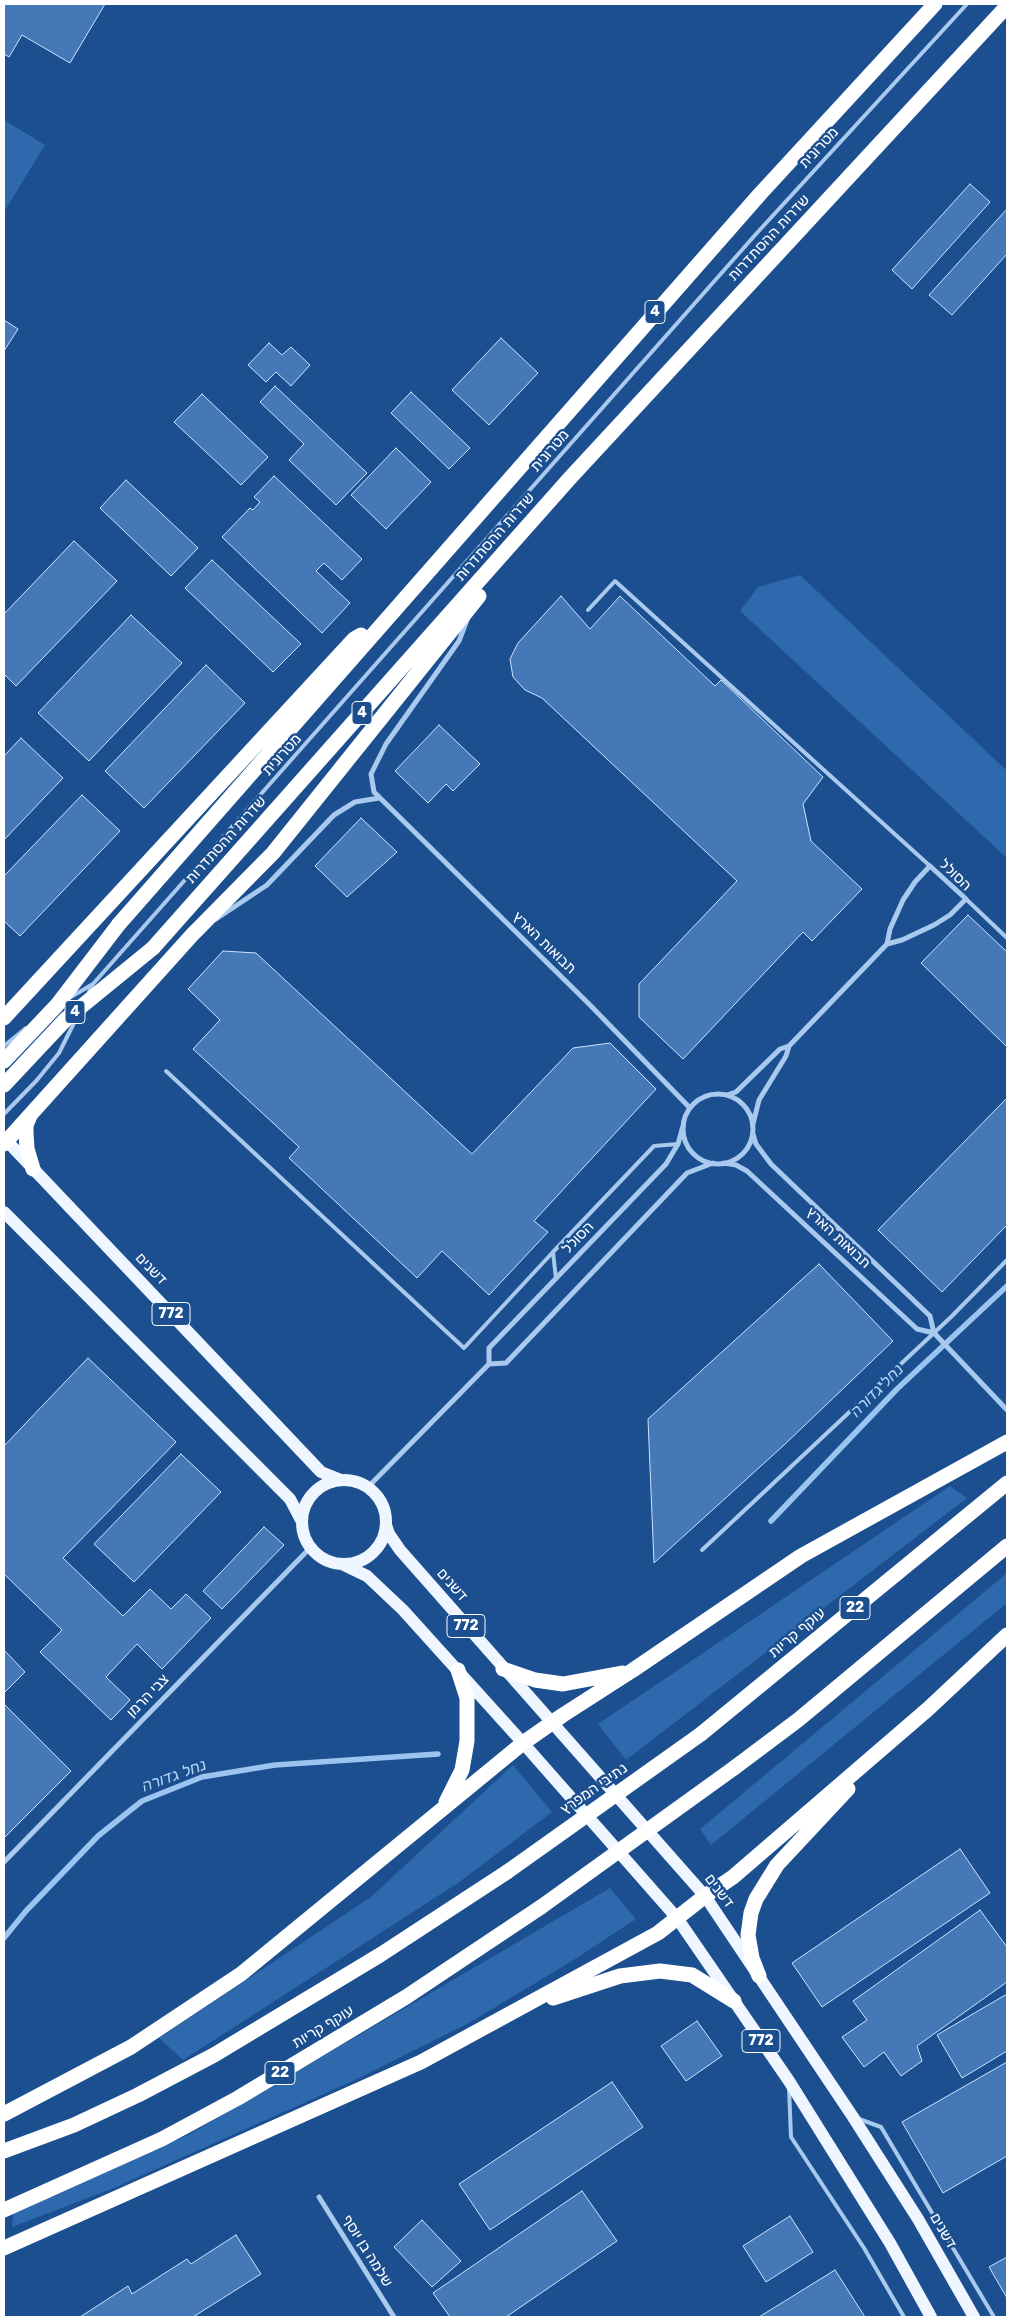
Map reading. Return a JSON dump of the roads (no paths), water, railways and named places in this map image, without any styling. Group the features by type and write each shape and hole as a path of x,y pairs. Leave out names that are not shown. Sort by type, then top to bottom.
{"highway":[{"name":"שדרות ההסתדרות","path":"4,1061 57,1005 119,924 380,625 760,194 935,4"},
{"name":"שדרות ההסתדרות","path":"4,1085 66,1019 153,948 570,478 1007,6"},
{"path":"4,1142 192,934 273,853 476,600 570,478"},
{"path":"4,1018 354,639 380,625"},
{"path":"31,1114 26,1125 26,1133 27,1149 33,1169"},
{"path":"4,2114 131,2047 241,1974 523,1743 551,1723 801,1556 1006,1442"},
{"name":"עוקף קריות","path":"701,1734 1007,1482"},
{"name":"עוקף קריות","path":"4,2210 162,2139 238,2098 406,1997 541,1907 798,1720 1007,1546"},
{"path":"4,2248 421,2062 658,1933 705,1896 733,1878 901,1732 1007,1635"},
{"path":"503,1669 536,1680 563,1684 633,1670"},
{"path":"442,1809 452,1793 462,1770 467,1741 467,1698 458,1670"},
{"path":"759,1976 752,1958 748,1935 751,1913 763,1887 776,1865 901,1732"},
{"name":"נתיבי המפרץ","path":"4,2151 74,2124 138,2095 214,2055 380,1955 507,1872 701,1734"},
{"path":"514,2011 620,1976 660,1970 692,1975 734,2001"}],"main road":[{"name":"דשנים","path":"4,1142 33,1169 321,1472 341,1480"},
{"path":"4,1212 290,1499 301,1520 305,1539 310,1548 319,1556 342,1564 354,1563 374,1552 380,1544 386,1525 384,1508 374,1493 355,1482 341,1480 327,1483 312,1494 303,1510 301,1520"},
{"name":"דשנים","path":"386,1525 389,1534 400,1550 705,1896 853,2117 918,2219 974,2317"},
{"name":"772","path":"342,1564 367,1576 403,1610 677,1918 789,2081 890,2242 931,2317"}],"street":[{"path":"379,798 374,792 371,782 373,768 386,744 459,641 476,600"},
{"path":"192,934 267,885 334,815 355,802 379,798"},
{"name":"תבואות הארץ","path":"379,798 590,1005 690,1108"},
{"name":"הסולל","path":"753,1124 759,1100 786,1056 789,1046 887,944 902,940 934,925 950,915 966,899 930,866 914,882 903,900 890,929 887,944"},
{"name":"הסולל","path":"727,1095 736,1092 780,1049 789,1046"},
{"path":"727,1095 744,1105 753,1124 752,1134 744,1153 724,1163 713,1163 703,1160 687,1146 683,1126 690,1108 706,1096 727,1095"},
{"name":"הסולל","path":"489,1364 489,1348 666,1164 678,1144 683,1126"},
{"name":"תבואות הארץ","path":"752,1134 756,1144 771,1164 930,1316 934,1333 1007,1410"},
{"name":"הסולל","path":"368,1488 489,1364 506,1363 687,1173 713,1163"},
{"name":"תבואות הארץ","path":"724,1163 736,1165 747,1171 917,1329 934,1333"},
{"name":"צבי הרמן","path":"4,1862 310,1548"},
{"name":"שלמה בן יוסף","path":"319,2197 394,2317"}],"lane":[{"name":"מטרונית","path":"4,1114 37,1080 58,1053 93,984 756,234 967,4"},
{"path":"588,610 615,581 930,866"},
{"path":"966,899 1007,938"},
{"name":"מטרונית","path":"34,1022 93,984"},
{"path":"4,1046 27,1027"},
{"path":"166,1071 464,1348 654,1146 678,1144"},
{"path":"553,1252 556,1278"},
{"path":"702,1550 934,1333 1007,1260"},
{"path":"789,2081 791,2137 864,2248 904,2317"},
{"path":"853,2117 881,2127 994,2317"}],"waterway":[{"name":"נחל גדורה","path":"771,1521 897,1389 1007,1286"},
{"name":"נחל גדורה","path":"4,1938 26,1911 98,1836 142,1801 202,1777 275,1765 438,1754"}]}
